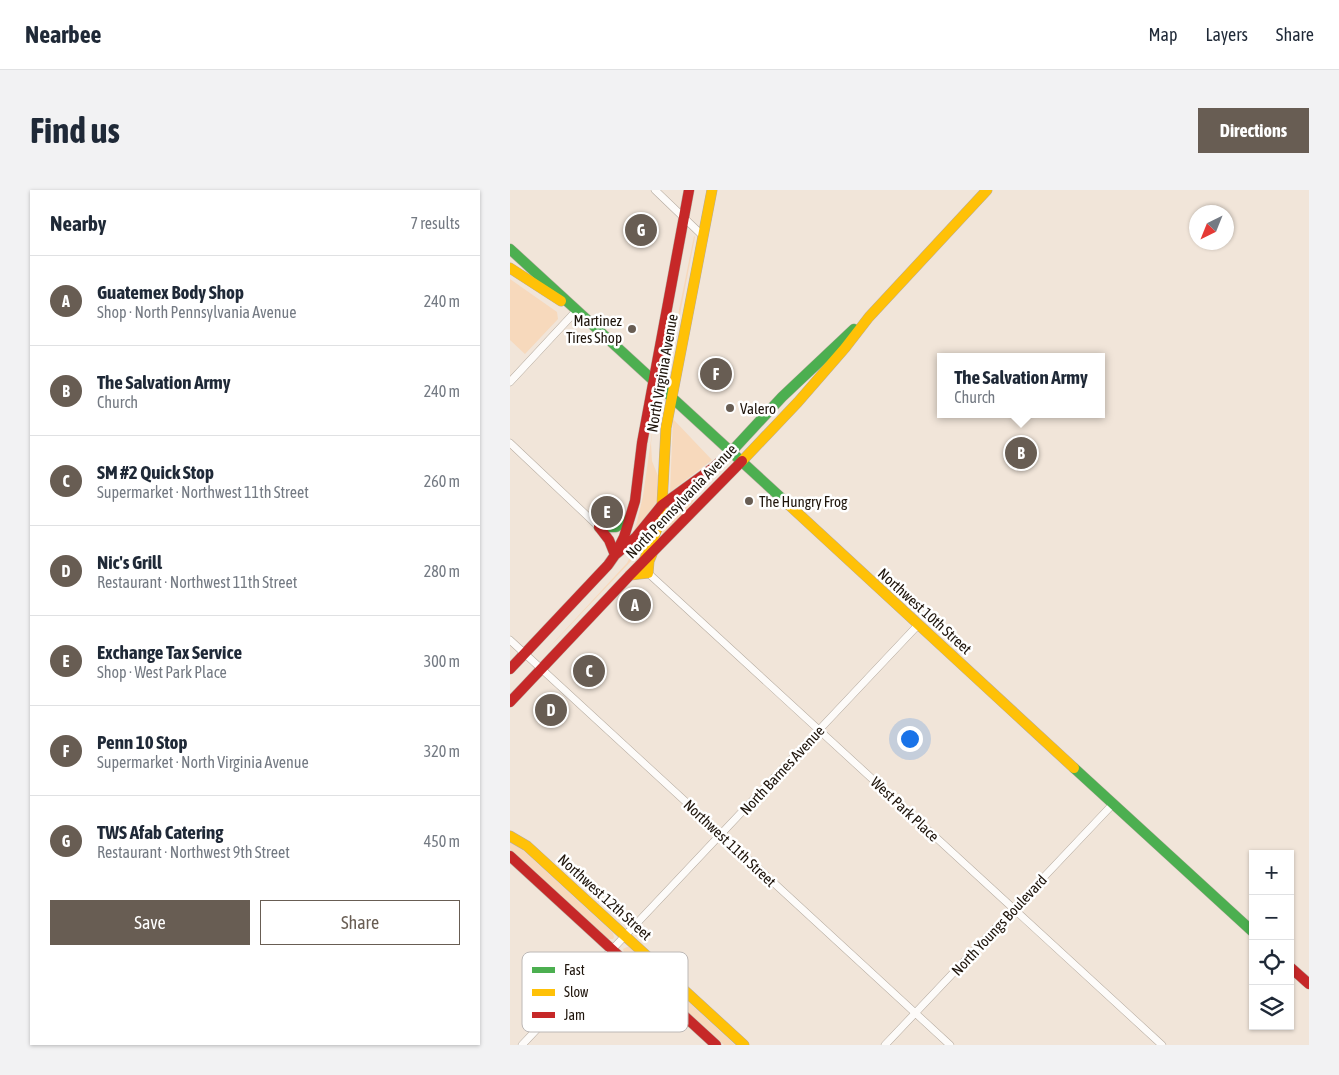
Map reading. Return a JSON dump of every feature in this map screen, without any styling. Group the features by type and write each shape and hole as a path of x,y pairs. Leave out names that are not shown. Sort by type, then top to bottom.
{"main road":[{"name":"North Virginia Avenue","path":"615,555 624,537 635,501 642,443 688,190"},
{"name":"North Virginia Avenue","path":"644,561 659,524 662,505 665,447 672,397 712,190"},
{"name":"North Pennsylvania Avenue","path":"510,670 608,565 615,555 636,537 662,505 713,468 731,452 807,373 868,316 987,190"},
{"name":"Northwest 10th Street","path":"510,249 1249,928"},
{"name":"Northwest 10th Street","path":"510,268 576,311"},
{"name":"North Pennsylvania Avenue","path":"510,702 804,395 845,348 868,316"},
{"path":"599,527 618,528 630,517"},
{"path":"599,527 609,540 615,555"},
{"path":"630,575 648,573 652,552"},
{"name":"Northwest 12th Street","path":"510,836 527,846 642,952"},
{"path":"510,856 612,950"},
{"path":"1294,971 1309,984"},
{"name":"Northwest 12th Street","path":"688,994 744,1045"},
{"path":"688,1019 716,1045"}],"street":[{"path":"655,190 703,236"},
{"path":"510,382 576,311"},
{"path":"510,444 599,527"},
{"name":"West Park Place","path":"648,573 1162,1045"},
{"name":"North Barnes Avenue","path":"612,950 918,626"},
{"name":"Northwest 11th Street","path":"510,640 950,1045"},
{"name":"North Youngs Boulevard","path":"885,1045 1113,804"},
{"name":"North Barnes Avenue","path":"522,1045 534,1032"}],"shaded area":[{"path":"695,237 668,376 666,374"},
{"path":"510,279 557,312 558,319 525,354 510,340"},
{"path":"655,412 651,443 652,461 658,476 657,502 633,533 643,496"},
{"path":"673,419 712,460 670,492"},
{"path":"721,468 697,494 690,507 662,536 667,506"},
{"path":"654,521 649,538 633,559 541,656 627,563 638,542"},
{"path":"510,841 524,851 613,933 613,939 608,939 510,849"},
{"path":"629,947 634,952 624,952 623,949"},
{"path":"688,1002 735,1045 724,1045 688,1012"}],"traffic: fast":[{"path":"510,249 789,505"},
{"path":"731,452 782,397 854,329"},
{"path":"599,527 616,527 629,519"},
{"path":"1074,768 1249,928"}],"traffic: slow":[{"path":"644,561 659,524 662,505 666,428 712,190"},
{"path":"742,461 798,402 869,317 987,190"},
{"path":"510,268 561,301"},
{"path":"789,505 1074,768"},
{"path":"630,575 648,573 652,554"},
{"path":"510,836 527,846 643,952"},
{"path":"688,994 744,1045"}],"traffic: jam":[{"path":"615,555 624,537 635,501 642,443 689,190"},
{"path":"510,669 608,565 615,555 636,537 662,505 713,468 731,452"},
{"path":"510,702 630,575 742,461"},
{"path":"599,527 609,540 615,555"},
{"path":"510,856 615,952"},
{"path":"1294,971 1309,984"},
{"path":"688,1019 716,1045"}],"place":[{"name":"TWS Afab Catering","path":"641,230"},
{"name":"Martinez Tires Shop","path":"632,329"},
{"name":"Penn 10 Stop","path":"716,374"},
{"name":"Valero","path":"730,408"},
{"name":"The Salvation Army","path":"1021,453"},
{"name":"The Hungry Frog","path":"749,501"},
{"name":"Exchange Tax Service","path":"607,512"},
{"name":"Guatemex Body Shop","path":"635,605"},
{"name":"SM #2 Quick Stop","path":"589,671"},
{"name":"Nic's Grill","path":"551,710"}]}
